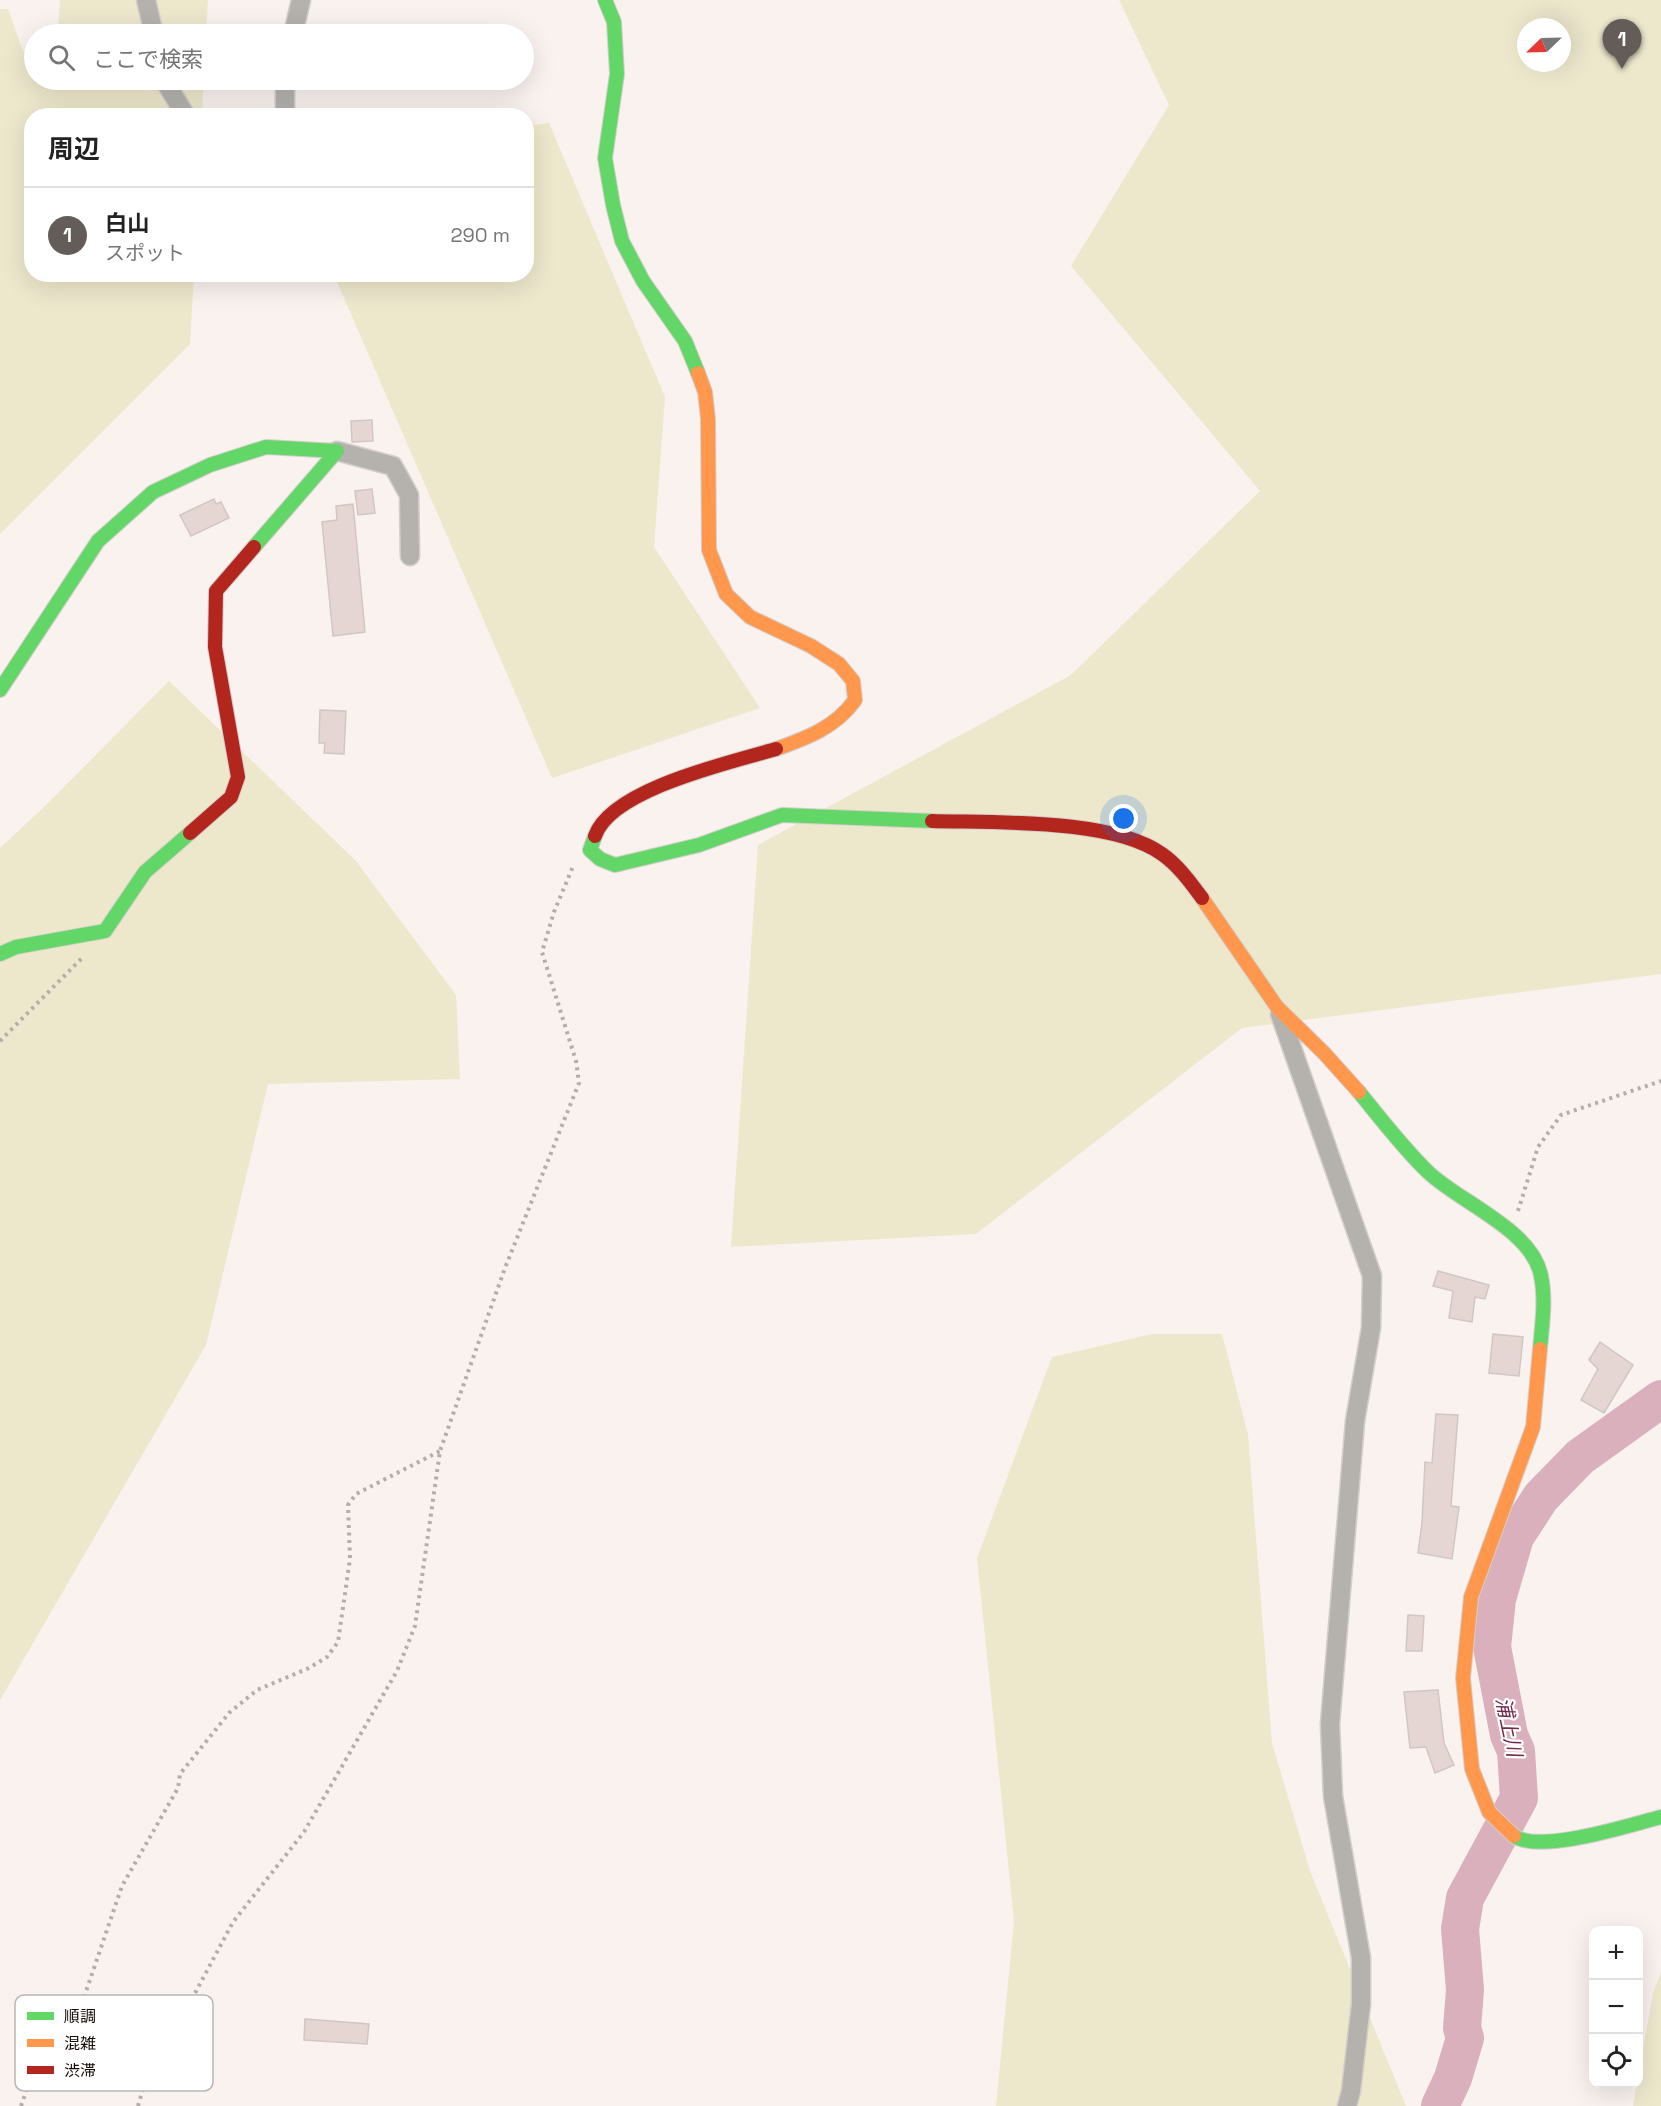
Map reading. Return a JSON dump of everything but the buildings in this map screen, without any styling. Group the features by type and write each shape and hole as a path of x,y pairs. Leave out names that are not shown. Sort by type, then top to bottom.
{"street":[{"path":"146,0 152,24"},
{"path":"295,24 302,0"},
{"path":"605,0 614,22 617,74 605,158 622,241 643,281 685,341 705,392 708,419 709,550 726,594 750,617 811,646 839,664 853,681 855,700 843,717 796,742 680,776 634,800 605,818 591,837 590,850 600,859 615,865 699,845 782,815 1082,827 1142,843 1163,854 1190,881 1277,1007 1324,1053 1429,1173 1511,1232 1529,1252 1541,1273 1544,1302 1533,1427 1471,1597 1463,1678 1472,1769 1489,1812 1506,1831 1521,1841 1571,1840 1661,1817"},
{"path":"170,90 181,108"},
{"path":"285,90 285,108"},
{"path":"0,690 98,541 153,492 210,465 266,447 337,451 393,466 410,495 410,556"},
{"path":"0,954 16,947 105,931 145,872 231,797 238,777 215,647 216,591 337,451"},
{"path":"1277,1007 1372,1276 1371,1328 1354,1421 1330,1724 1333,1796 1360,1958 1361,2004 1351,2091 1347,2106"}],"path":[{"path":"194,1995 233,1922 304,1832 397,1671 415,1626 440,1450 512,1249 579,1083 576,1061 542,952 554,912 575,861 590,850"},
{"path":"0,1041 75,967 105,931"},
{"path":"1511,1232 1539,1147 1561,1115 1661,1081"},
{"path":"85,1995 122,1886 178,1788 180,1774 229,1713 256,1690 327,1657 338,1642 350,1559 348,1505 356,1494 440,1450"},
{"path":"21,2106 26,2091"},
{"path":"138,2106 142,2091"}],"shaded area":[{"path":"60,0 208,0 207,24 59,24"},
{"path":"1119,0 1661,0 1661,974 1242,1028 976,1234 731,1247 758,845 1071,675 1260,491 1071,266 1169,105"},
{"path":"0,9 8,9 24,51 24,90 203,90 202,108 24,108 24,282 194,282 190,344 0,534"},
{"path":"549,123 665,397 654,547 760,708 552,778 337,282 534,282 534,125"},
{"path":"169,681 356,861 456,995 460,1079 268,1084 206,1345 0,1700 0,848"},
{"path":"1152,1334 1222,1334 1248,1434 1272,1743 1310,1871 1406,2106 996,2106 1014,1921 977,1558 1052,1357"},
{"path":"1661,1972 1661,2106 1633,2106 1636,2088 1643,2088 1643,2050 1653,1993"}],"waterway":[{"name":"浦上川","path":"1440,2106 1453,2078 1465,2038 1462,2028 1465,1990 1460,1929 1465,1898 1519,1798 1516,1751 1509,1735 1492,1647 1497,1599 1515,1537 1541,1497 1580,1457 1661,1399"}],"traffic: fast":[{"path":"605,0 614,22 617,74 605,158 613,205 622,241 643,281 685,341 698,373"},
{"path":"0,690 98,541 153,492 210,465 266,447 337,451 254,547"},
{"path":"595,836 590,850 600,859 615,865 699,845 782,815 932,821"},
{"path":"0,954 16,947 105,931 145,872 190,833"},
{"path":"1359,1092 1428,1172 1510,1231 1535,1260 1541,1276 1543,1294 1540,1349"},
{"path":"1514,1836 1527,1841 1564,1840 1661,1817"}],"traffic: slow":[{"path":"698,373 705,392 708,419 709,550 726,594 750,617 811,646 839,664 853,681 855,700 839,718 810,736 776,749"},
{"path":"1202,898 1277,1007 1324,1053 1359,1092"},
{"path":"1514,1836 1489,1812 1472,1769 1463,1678 1471,1597 1533,1427 1540,1349"}],"traffic: jam":[{"path":"190,833 231,797 238,777 215,647 216,591 254,547"},
{"path":"595,836 606,819 624,804 648,791 704,770 776,749"},
{"path":"932,821 1052,825 1114,834 1140,842 1168,858 1202,898"}],"place":[{"name":"白山","path":"1622,69"}]}
